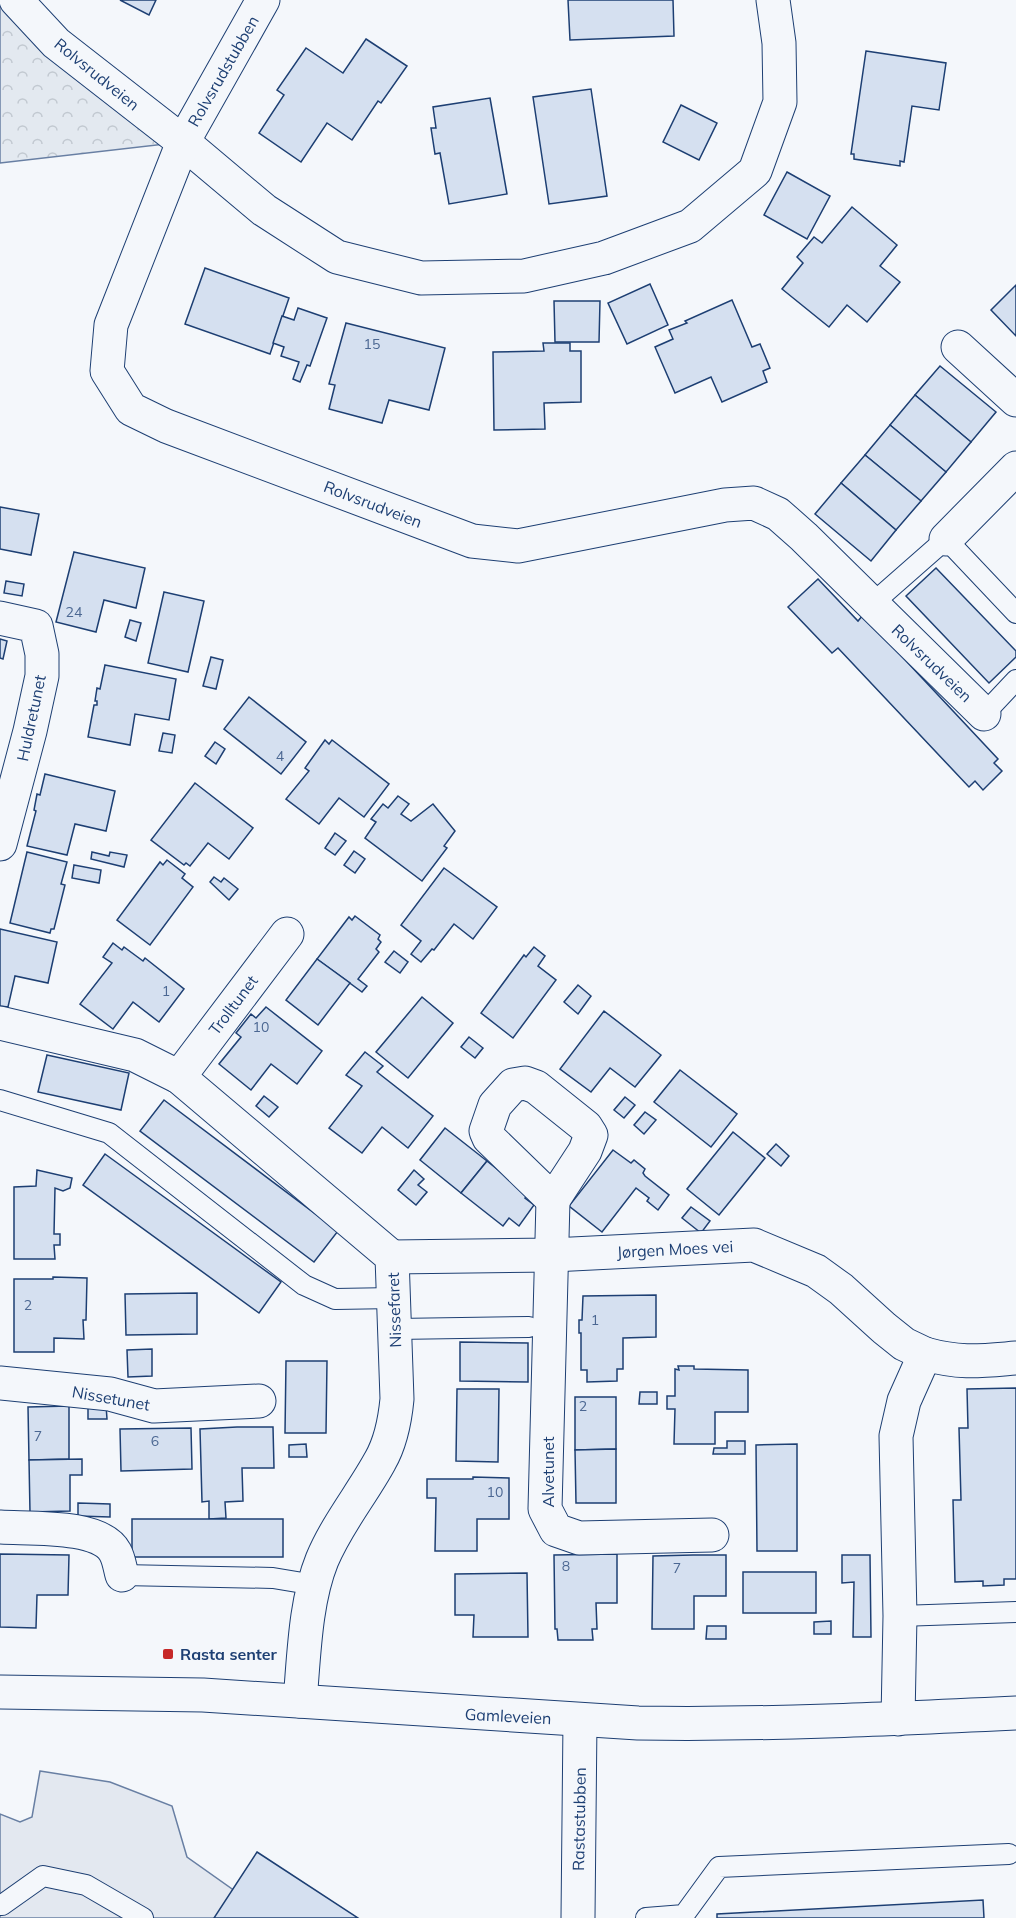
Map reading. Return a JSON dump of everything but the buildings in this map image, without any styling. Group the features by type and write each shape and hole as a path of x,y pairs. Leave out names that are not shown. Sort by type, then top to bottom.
{"street":[{"name":"Rolvsrudveien","path":"16,0 56,42 183,142 264,210 338,257 421,278 524,276 604,258 690,226 755,171 780,102 779,43 772,0"},
{"name":"Rolvsrudstubben","path":"183,142 263,0"},
{"name":"Rolvsrudveien","path":"183,142 111,326 107,371 131,408 166,426 472,541 518,546 725,505 754,503 778,514 984,714"},
{"path":"958,347 1016,400"},
{"path":"946,538 1016,468"},
{"name":"Huldretunet","path":"0,618 36,626 42,654 42,676 30,731 0,844"},
{"name":"Trolltunet","path":"179,1077 287,934"},
{"name":"Nissefaret","path":"0,1023 135,1055 179,1077 392,1257 397,1399 390,1438 381,1461 333,1537 322,1561 306,1632 300,1701"},
{"name":"Alvetunet","path":"553,1200 545,1509 556,1530 579,1538 712,1535"},
{"name":"Jørgen Moes vei","path":"392,1257 552,1255 753,1245 816,1271 904,1344 925,1354 950,1361 968,1362 1016,1358"},
{"path":"898,1719 900,1616 896,1436 904,1401 925,1354"},
{"name":"Nissetunet","path":"0,1383 110,1394 154,1406 259,1401"},
{"path":"0,1527 80,1532 98,1536 115,1551 122,1575"},
{"name":"Gamleveien","path":"0,1692 193,1695 580,1720 699,1724 898,1719 1016,1713"},
{"name":"Rastastubben","path":"578,1918 580,1720"}],"lane":[{"path":"872,604 946,538 1016,613"},
{"name":"Rolvsrudveien","path":"984,714 1016,680"},
{"path":"0,1100 109,1133 304,1285 335,1299 395,1313 529,1327"},
{"path":"122,1575 273,1578 315,1585"},
{"path":"900,1616 1016,1612"},
{"path":"646,1918 684,1915 719,1867 1009,1854"},
{"path":"1,1907 43,1876 86,1885 143,1918"}],"green space":[{"path":"0,0 16,0 183,142 0,163"}],"shaded area":[{"path":"40,1771 110,1782 172,1806 187,1857 273,1918 0,1918 0,1814 20,1822 32,1817"}],"place":[{"name":"Rasta senter","path":"168,1654"}]}
